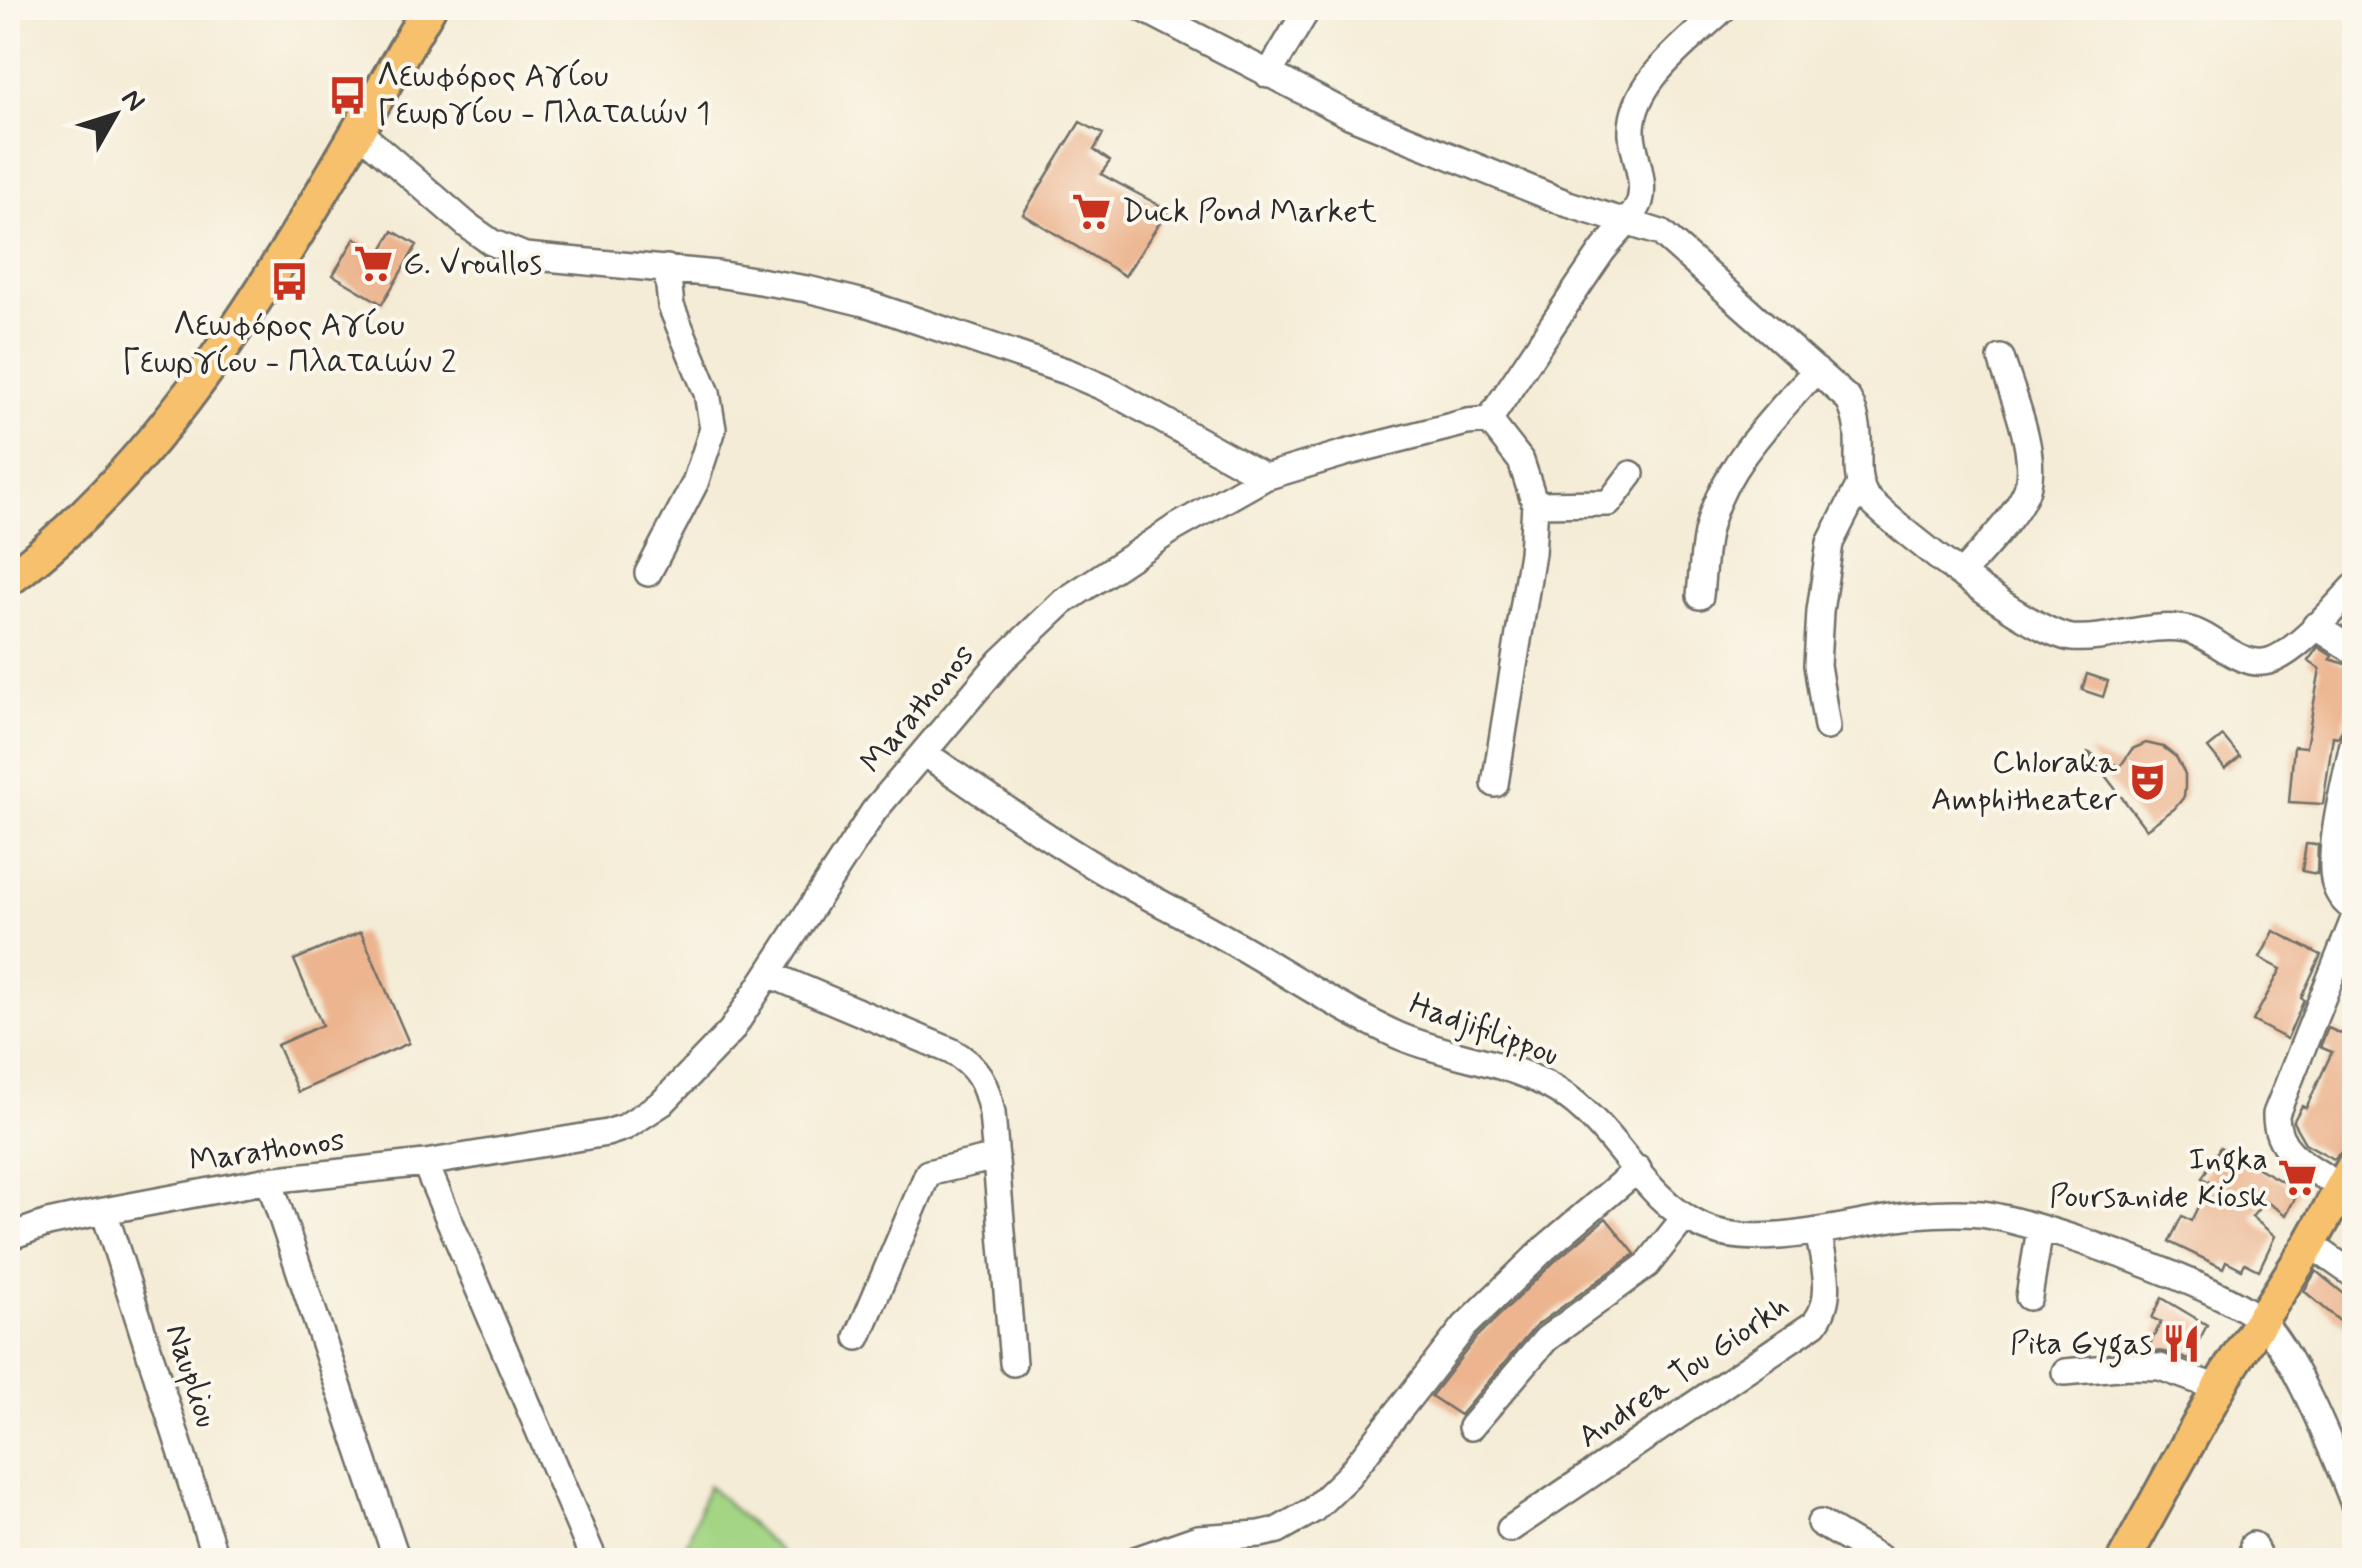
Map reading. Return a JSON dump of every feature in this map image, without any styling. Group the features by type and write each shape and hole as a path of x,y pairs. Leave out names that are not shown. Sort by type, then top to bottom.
{"main road":[{"path":"8,580 95,502 192,388 286,252 429,8"},
{"path":"2124,1560 2218,1388 2310,1244 2348,1176"}],"street":[{"path":"1142,8 1349,115 1568,204 1661,234 1848,400 1857,416 1859,486 1830,544 1820,610 1817,665 1827,727"},
{"path":"1268,75 1308,8"},
{"path":"1495,784 1532,553 1534,504 1520,461 1489,420 1640,197 1632,135 1639,100 1658,72 1724,8"},
{"path":"357,130 466,226 524,256 667,268 807,289 868,304 962,334 1105,388 1264,476"},
{"path":"648,573 695,483 713,429 708,393 671,306 667,268"},
{"path":"1962,574 2020,504 2031,477 2031,463 2001,358"},
{"path":"1700,596 1708,531 1720,496 1762,432 1816,370"},
{"name":"Marathonos","path":"8,1237 48,1223 269,1180 425,1163 625,1127 662,1103 731,1031 874,812 1000,661 1063,602 1264,476 1400,438 1489,420"},
{"path":"1534,504 1609,503 1631,474"},
{"path":"1859,486 1875,506 1962,574 2038,626 2073,638 2184,629 2250,661 2262,662 2275,659 2315,626 2354,586"},
{"path":"2315,626 2354,650"},
{"path":"2354,739 2341,798 2334,867 2339,894 2354,909"},
{"name":"Hadjifilippou","path":"924,753 1099,869 1368,1020 1427,1046 1510,1068 1560,1092 1601,1124 1638,1170 1684,1217 1719,1233 1743,1237 1916,1215 1960,1213 2003,1218 2206,1289 2259,1319"},
{"path":"2348,1176 2290,1153 2280,1142 2276,1114 2354,920"},
{"path":"770,974 966,1059 987,1088 1013,1362"},
{"path":"858,1337 928,1173 996,1157"},
{"path":"425,1163 594,1560"},
{"path":"1135,1560 1198,1538 1260,1534 1298,1521 1332,1494 1464,1326 1544,1249 1638,1170"},
{"path":"269,1180 396,1560"},
{"name":"Naupliou","path":"104,1211 216,1560"},
{"path":"1471,1427 1546,1340 1647,1265 1684,1217"},
{"path":"2029,1296 2040,1229"},
{"name":"Andrea Tou Giorkh","path":"1510,1528 1816,1323 1828,1299 1818,1230"},
{"path":"2310,1244 2354,1275"},
{"path":"2259,1319 2293,1370 2354,1504"},
{"path":"2065,1372 2160,1367 2218,1388"},
{"path":"1820,1523 1871,1558"},
{"path":"1260,1534 1263,1560"}],"green space":[{"path":"708,1485 789,1560 681,1560"}],"building":[{"path":"1080,122 1103,134 1094,150 1110,161 1101,174 1168,210 1125,276 1023,214"},
{"name":"G. Vroullos","path":"393,231 417,245 382,304 333,275 355,238 380,253"},
{"path":"2318,647 2332,656 2330,659 2354,667 2344,727 2338,737 2333,736 2323,804 2289,802 2294,746 2306,747 2320,669 2308,661"},
{"path":"2087,674 2108,681 2103,697 2082,690"},
{"path":"2223,736 2240,757 2225,769 2208,748"},
{"name":"Chloraka Amphitheater","path":"2146,743 2163,747 2176,757 2185,774 2185,787 2184,797 2174,809 2146,829 2087,752 2120,767 2132,749"},
{"path":"2306,844 2318,845 2317,874 2302,871"},
{"path":"2274,931 2321,955 2287,1039 2253,1021 2281,969 2260,958"},
{"path":"361,932 409,1043 298,1092 277,1045 322,1025 294,960"},
{"path":"2328,1028 2354,1039 2354,1135 2334,1159 2305,1143 2293,1122 2302,1106 2306,1108 2332,1052 2320,1047"},
{"path":"2220,1147 2299,1191 2286,1215 2265,1201 2252,1217 2275,1236 2259,1270 2245,1263 2242,1269 2226,1261 2223,1268 2169,1242 2182,1216 2191,1221 2210,1182 2202,1178"},
{"path":"1606,1218 1635,1254 1536,1326 1460,1415 1431,1396 1477,1337"},
{"path":"2316,1271 2354,1302 2354,1333 2304,1291"},
{"path":"2162,1298 2207,1325 2189,1360 2147,1350 2161,1322 2152,1318"}],"place":[{"name":"Λεωφόρος Αγίου Γεωργίου - Πλαταιών 1","path":"347,95"},
{"name":"Duck Pond Market","path":"1092,212"},
{"name":"G. Vroullos","path":"373,264"},
{"name":"Λεωφόρος Αγίου Γεωργίου - Πλαταιών 2","path":"289,281"},
{"name":"Chloraka Amphitheater","path":"2147,781"},
{"name":"Ingka Poursanide Kiosk","path":"2298,1178"},
{"name":"Pita Gygas","path":"2182,1344"}]}
